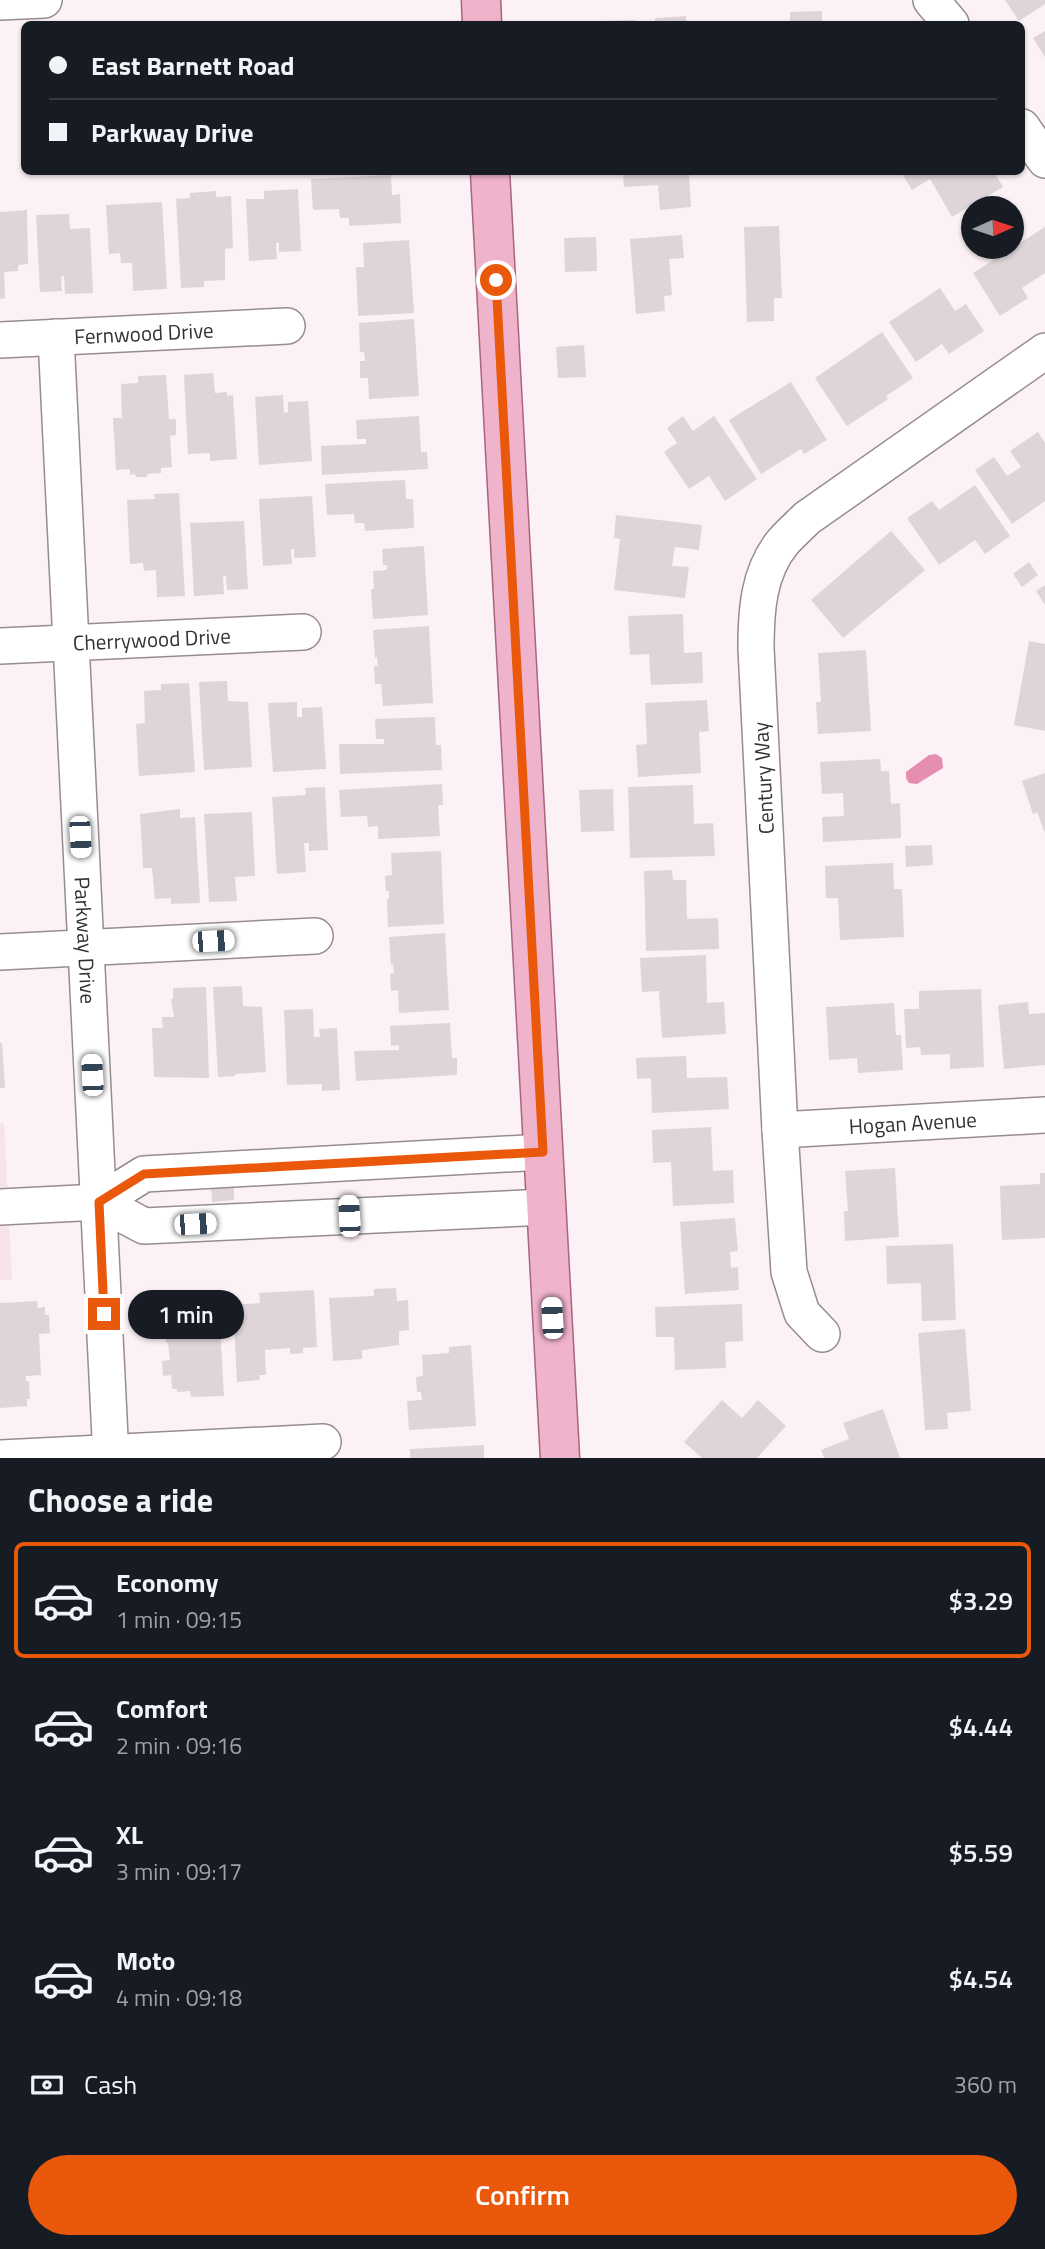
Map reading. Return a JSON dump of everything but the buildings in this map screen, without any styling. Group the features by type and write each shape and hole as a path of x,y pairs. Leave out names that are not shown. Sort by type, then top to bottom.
{"main road":[{"path":"481,0 482,21"},
{"path":"490,175 560,1458"}],"street":[{"path":"0,2 44,0"},
{"path":"931,0 948,21"},
{"path":"1025,131 1045,160"},
{"name":"Fernwood Drive","path":"0,340 287,326"},
{"name":"Parkway Drive","path":"56,337 111,1455"},
{"name":"Century Way","path":"822,1334 802,1313 789,1272 756,648 757,611 766,572 782,544 807,518 1045,351"},
{"name":"Cherrywood Drive","path":"0,646 303,632"},
{"path":"0,952 315,936"},
{"name":"Hogan Avenue","path":"780,1130 1045,1115"},
{"path":"0,1207 99,1202 144,1174 543,1152"},
{"path":"346,1163 349,1216"},
{"path":"99,1202 144,1226 546,1207"},
{"path":"0,1458 111,1455 323,1442"}],"shaded area":[{"path":"936,754 942,758 943,768 917,784 909,783 906,772 929,755"},
{"path":"0,1123 4,1123 12,1280 0,1280"}],"route":[{"path":"104,1314 99,1202 144,1174 543,1152 496,280"}]}
